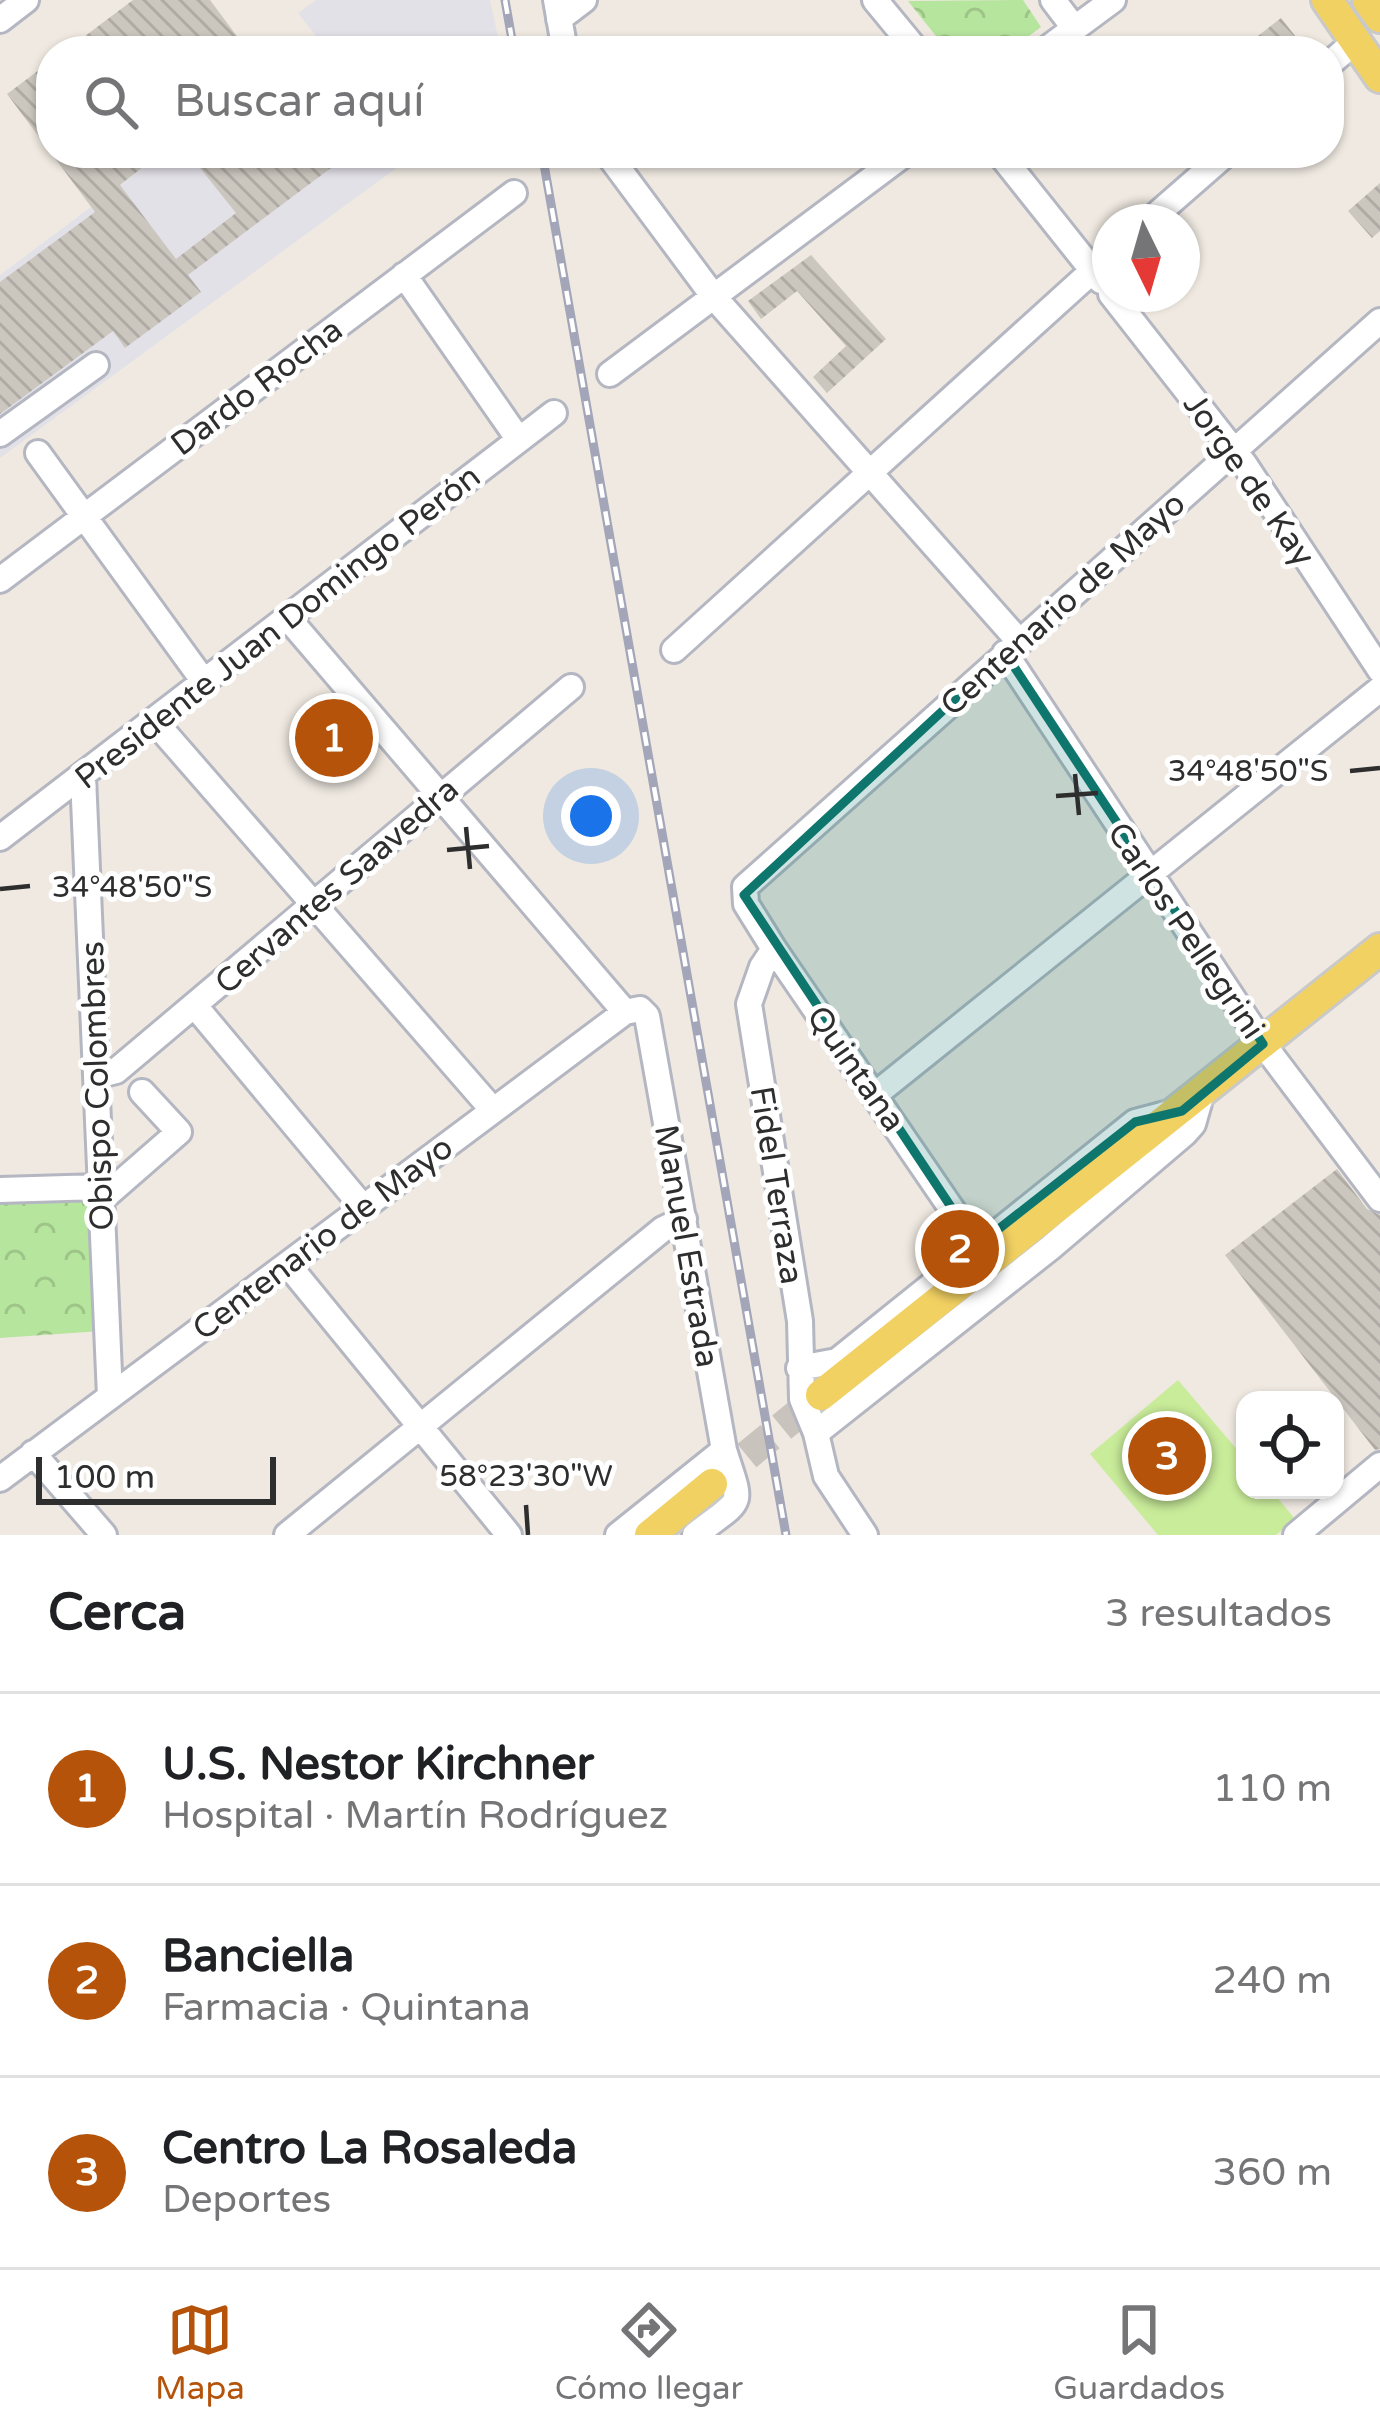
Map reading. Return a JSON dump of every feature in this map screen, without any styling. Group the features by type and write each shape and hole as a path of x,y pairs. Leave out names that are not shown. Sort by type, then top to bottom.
{"main road":[{"path":"1327,0 1380,77"},
{"path":"1368,0 1380,17"},
{"path":"815,1414 1378,954"},
{"path":"650,1535 722,1480"}],"street":[{"path":"0,20 26,0"},
{"path":"557,9 584,0"},
{"path":"875,0 905,36"},
{"path":"1053,0 1075,28"},
{"path":"1064,36 1114,0"},
{"path":"1344,51 1356,41"},
{"name":"Carlos Pellegrini","path":"618,168 714,297 873,472 1011,647 1149,874 1263,1044 1380,1199"},
{"path":"610,374 886,168"},
{"name":"Jorge de Kay","path":"1013,168 1092,253"},
{"path":"1169,204 1210,168"},
{"name":"Dardo Rocha","path":"0,580 514,193"},
{"path":"674,650 1092,271"},
{"path":"404,275 519,440"},
{"name":"Jorge de Kay","path":"1126,312 1235,451 1380,670"},
{"name":"Centenario de Mayo","path":"745,887 1380,321"},
{"path":"0,434 96,365"},
{"name":"Presidente Juan Domingo Perón","path":"0,838 554,413"},
{"path":"38,453 205,683"},
{"path":"287,617 438,797 636,1014"},
{"name":"Cervantes Saavedra","path":"96,1076 116,1071 571,687"},
{"path":"876,1094 1380,689"},
{"path":"154,722 492,1108"},
{"name":"Obispo Colombres","path":"83,777 110,1396"},
{"name":"Quintana","path":"745,887 746,904 771,954 876,1094 977,1246"},
{"name":"Fidel Terraza","path":"771,954 749,1004 800,1321 799,1368 834,1493 865,1535"},
{"path":"195,1006 362,1206"},
{"name":"Centenario de Mayo","path":"0,1479 290,1266 492,1108 636,1014"},
{"name":"Manuel Estrada","path":"636,1014 684,1219 724,1450 722,1480"},
{"path":"0,1190 100,1194 179,1132 142,1092"},
{"path":"799,1368 837,1361 1135,1122 1191,1103"},
{"path":"287,1535 663,1229 684,1219"},
{"path":"290,1266 509,1535"},
{"path":"618,1535 724,1450"},
{"path":"33,1454 104,1535"},
{"path":"1296,1535 1380,1466"},
{"path":"695,1535 737,1502 740,1492 722,1480"}],"highlighted area":[{"path":"1005,653 1263,1044 1182,1111 1135,1122 977,1246 744,895"}],"shaded area":[{"path":"316,0 490,0 498,36 316,36 298,13"},
{"path":"143,168 396,168 0,458 0,275"}],"green space":[{"path":"1023,0 1041,27 1029,36 936,36 908,1"},
{"path":"0,1194 95,1195 101,1331 0,1338"},
{"path":"1178,1380 1236,1448 1236,1499 1278,1499 1295,1519 1276,1535 1158,1535 1090,1454"}],"building":[{"path":"133,0 210,0 237,36 85,36"},
{"path":"1281,18 1295,36 1258,36"},
{"path":"36,72 36,133 7,94"},
{"path":"62,168 142,168 120,185 176,259 236,213 200,168 331,168 188,275 201,292 125,348 113,331 0,414 0,282 95,212"},
{"path":"1380,183 1380,231 1372,238 1348,211"},
{"path":"811,255 886,339 827,393 813,377 846,346 797,291 761,319 748,301"},
{"path":"1337,1169 1367,1209 1380,1215 1380,1449 1375,1450 1344,1410 1344,1391 1330,1391 1225,1255"}],"tunnel":[{"path":"712,1484 821,1395"}],"railway":[{"path":"505,0 511,36"},
{"path":"545,168 786,1535"}],"place":[{"name":"U.S. Nestor Kirchner","path":"334,738"},
{"name":"Banciella","path":"960,1249"},
{"name":"Centro La Rosaleda","path":"1167,1456"}]}
